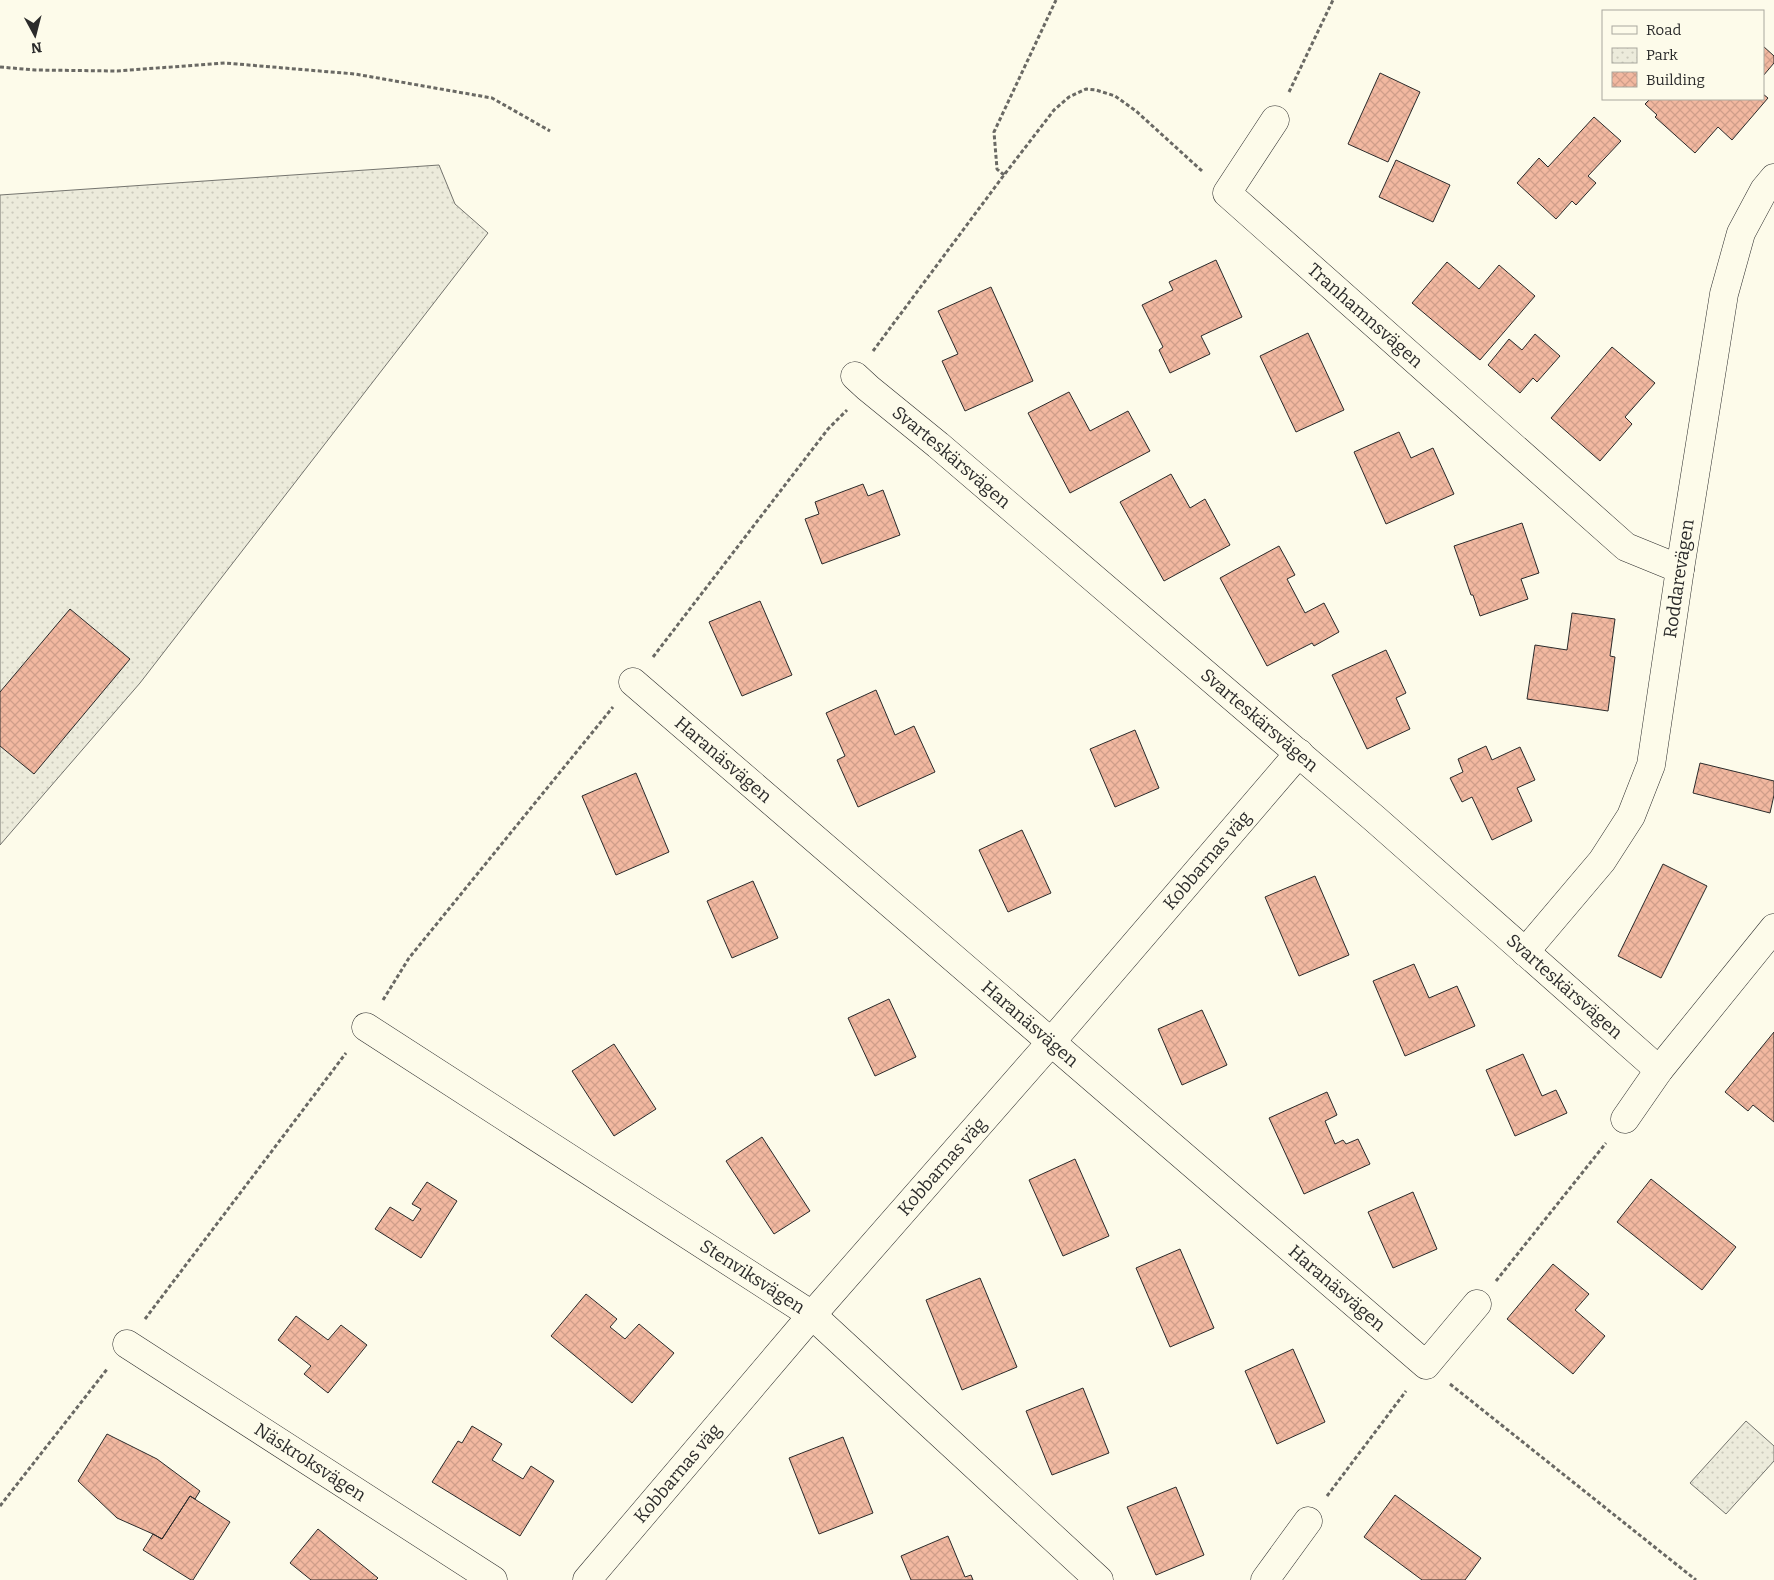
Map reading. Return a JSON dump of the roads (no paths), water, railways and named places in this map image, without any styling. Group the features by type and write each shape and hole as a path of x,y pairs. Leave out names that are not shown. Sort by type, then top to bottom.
{"street":[{"name":"Tranhamnsvägen","path":"1275,120 1227,194 1626,547 1680,569"},
{"name":"Roddarevägen","path":"1525,952 1602,861 1631,816 1650,765 1724,294 1741,233 1764,190 1774,178"},
{"name":"Svarteskärsvägen","path":"862,382 1299,753 1659,1070"},
{"name":"Haranäsvägen","path":"633,682 1426,1365 1477,1304"},
{"name":"Kobbarnas väg","path":"587,1580 812,1315 1052,1041 1299,753"},
{"path":"1625,1119 1659,1070 1774,928"},
{"name":"Stenviksvägen","path":"366,1027 812,1315 1099,1580"},
{"name":"Näskroksvägen","path":"127,1344 493,1580"},
{"path":"1265,1580 1308,1521"}]}
